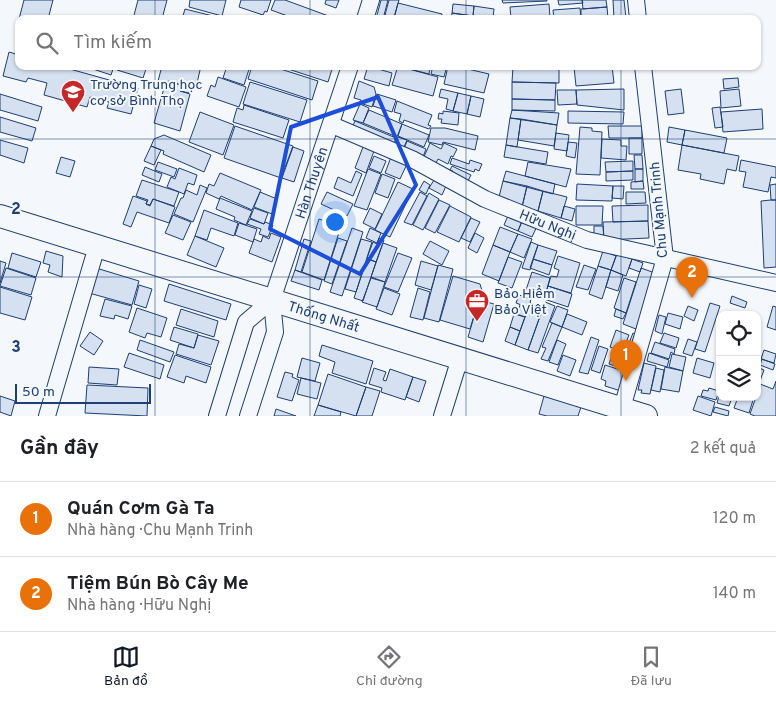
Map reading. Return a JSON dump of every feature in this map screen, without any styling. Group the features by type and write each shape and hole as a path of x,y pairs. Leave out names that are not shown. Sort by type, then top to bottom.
{"street":[{"path":"366,15 371,0"},
{"path":"636,0 638,15"},
{"name":"Hàn Thuyên","path":"248,416 275,332 272,300 349,70"},
{"name":"Chu Mạnh Trinh","path":"622,408 665,258 643,70"},
{"name":"Hữu Nghị","path":"332,125 412,159 485,200 587,240 776,283"},
{"name":"Thống Nhất","path":"0,216 646,416"},
{"path":"47,416 97,246"},
{"path":"217,416 246,322 272,300"},
{"path":"442,416 460,358"}],"highlighted area":[{"path":"378,97 416,185 360,274 270,229 291,127"}],"building":[{"path":"24,0 53,0 49,15 20,15"},
{"path":"138,0 167,0 163,15 134,15"},
{"path":"190,0 226,0 222,15 189,7"},
{"path":"241,0 271,0 267,12 265,11 263,15 239,7"},
{"path":"275,0 285,0 326,15 285,15 271,10"},
{"path":"326,0 339,0 336,8 325,4"},
{"path":"381,0 388,0 384,15 377,15"},
{"path":"389,0 399,0 395,15 385,15"},
{"path":"502,0 547,0 547,1 503,3"},
{"path":"558,0 582,0 583,3 559,5"},
{"path":"582,0 606,0 607,7 583,9"},
{"path":"613,0 624,0 626,15 614,15"},
{"path":"398,3 442,14 442,15 395,15"},
{"path":"453,4 474,6 473,15 452,13"},
{"path":"549,4 550,15 511,15 510,7"},
{"path":"474,6 494,9 493,15 473,15"},
{"path":"607,7 608,15 581,15 581,9"},
{"path":"580,8 581,15 554,15 553,10"},
{"path":"185,9 209,15 183,15"},
{"path":"9,52 15,54 15,70 73,70 138,88 131,114 107,108 109,102 90,97 87,107 44,95 47,83 28,78 26,82 3,76"},
{"path":"96,70 113,70 111,75"},
{"path":"117,70 146,70 143,78"},
{"path":"161,70 200,70 197,83 192,82 189,93 180,91 182,85 168,81 167,87 157,85"},
{"path":"226,70 249,70 244,85 223,78"},
{"path":"251,70 284,70 318,81 312,100 248,79"},
{"path":"291,70 332,70 328,82"},
{"path":"367,70 382,70 392,73 389,86 364,79"},
{"path":"397,70 413,70 438,77 433,96 392,85"},
{"path":"414,70 430,70 429,74"},
{"path":"432,70 446,70 444,77 431,74"},
{"path":"447,70 472,70 489,74 484,93 444,84"},
{"path":"513,70 559,70 559,83 512,82"},
{"path":"574,70 612,70 614,83 576,86"},
{"path":"218,77 246,87 239,107 207,96 211,85 215,87"},
{"path":"738,78 739,87 724,89 723,79"},
{"path":"359,81 374,87 376,94 372,107 360,103 361,100 354,98"},
{"path":"169,82 181,85 180,91 190,94 180,131 154,123 164,88 167,89"},
{"path":"250,82 307,100 300,122 243,104"},
{"path":"512,82 556,83 555,100 512,99"},
{"path":"441,89 458,93 453,111 446,109 448,99 439,97"},
{"path":"624,89 624,110 577,105 576,90"},
{"path":"681,89 684,113 668,115 665,91"},
{"path":"739,89 741,106 721,108 720,91"},
{"path":"557,90 576,90 577,104 558,105"},
{"path":"458,93 471,96 467,114 453,111"},
{"path":"0,94 42,107 38,121 0,110"},
{"path":"377,94 396,100 392,112 373,106"},
{"path":"471,96 484,99 480,117 467,114"},
{"path":"512,99 555,100 555,111 512,110"},
{"path":"397,101 432,115 428,125 431,126 429,129 404,120 403,123 399,121 401,114 394,112"},
{"path":"360,104 369,108 363,123 353,120"},
{"path":"244,105 289,120 283,138 233,122 237,108 243,110"},
{"path":"720,107 723,127 715,128 712,108"},
{"path":"762,109 763,129 723,132 721,112"},
{"path":"369,110 402,124 397,137 363,123"},
{"path":"512,110 559,113 557,125 510,118"},
{"path":"443,111 459,113 458,125 441,123 442,119 438,119 439,113 443,114"},
{"path":"568,111 624,112 623,124 568,123"},
{"path":"200,112 234,125 223,155 189,142"},
{"path":"0,117 36,128 32,141 0,132"},
{"path":"510,118 521,119 517,147 506,145"},
{"path":"521,119 557,125 554,146 518,140"},
{"path":"355,121 396,138 393,147 351,130"},
{"path":"402,124 429,135 424,147 398,136"},
{"path":"235,126 293,146 281,178 224,158"},
{"path":"608,126 642,126 642,138 609,138"},
{"path":"580,127 592,128 592,131 602,132 600,175 576,174"},
{"path":"669,127 685,130 682,145 667,142"},
{"path":"431,128 445,128 478,136 475,150 443,142 442,145 428,142"},
{"path":"685,130 727,138 724,153 682,145"},
{"path":"556,133 569,135 567,151 554,149"},
{"path":"164,135 211,155 204,172 163,154 164,151 151,146 154,139"},
{"path":"398,137 407,140 402,152 393,148"},
{"path":"629,138 642,138 642,154 629,154"},
{"path":"602,139 621,140 621,146 627,146 626,160 601,158"},
{"path":"0,140 28,148 24,163 0,155"},
{"path":"407,141 426,149 423,157 404,149"},
{"path":"568,142 577,143 575,158 566,156"},
{"path":"430,143 441,149 444,143 457,149 453,157 451,156 448,164 438,159 435,165 423,159"},
{"path":"506,145 548,152 546,164 504,157"},
{"path":"682,145 739,156 736,171 727,169 724,184 700,179 701,174 678,170"},
{"path":"151,146 161,150 154,165 144,161"},
{"path":"293,147 304,151 294,182 282,178"},
{"path":"363,147 374,151 366,173 355,168"},
{"path":"634,155 642,155 643,169 635,169"},
{"path":"374,156 386,161 381,173 369,168"},
{"path":"61,157 75,161 70,177 56,173"},
{"path":"391,157 407,164 400,179 385,173"},
{"path":"452,158 469,164 470,160 482,164 479,171 475,169 474,172 450,164"},
{"path":"741,160 776,167 776,178 771,177 768,192 743,187 746,172 739,171"},
{"path":"633,161 633,171 606,172 605,162"},
{"path":"158,162 177,169 174,177 155,170"},
{"path":"528,162 571,169 566,187 525,176"},
{"path":"452,166 471,175 467,183 451,175 453,171 450,170"},
{"path":"145,167 162,174 159,182 142,175"},
{"path":"179,168 197,175 194,185 188,183 184,194 167,187 171,177 175,179"},
{"path":"368,169 381,174 367,210 354,206"},
{"path":"635,169 643,169 643,181 635,182"},
{"path":"356,171 362,174 353,196 334,188 338,177 351,183"},
{"path":"506,171 555,184 553,194 503,181"},
{"path":"633,171 633,180 606,181 606,172"},
{"path":"220,173 261,190 252,210 221,196 219,199 206,193 209,184 214,186"},
{"path":"382,174 395,179 388,198 375,193"},
{"path":"142,180 179,192 174,206 153,199 150,205 146,204 148,200 136,196"},
{"path":"434,180 446,186 442,195 429,188"},
{"path":"424,181 430,185 426,194 419,190"},
{"path":"503,181 527,186 522,207 498,201"},
{"path":"643,181 644,189 631,189 631,182"},
{"path":"398,182 413,189 390,237 375,230"},
{"path":"577,184 613,186 612,201 576,200"},
{"path":"776,184 776,200 771,200 770,185"},
{"path":"200,185 207,188 193,222 174,214 186,190 197,195"},
{"path":"527,186 543,191 538,211 522,207"},
{"path":"613,186 624,186 623,199 612,198"},
{"path":"543,191 567,197 561,218 538,211"},
{"path":"260,192 277,199 272,214 254,207"},
{"path":"327,192 353,204 347,216 321,204"},
{"path":"420,192 427,196 412,225 404,222"},
{"path":"626,192 645,192 646,203 626,204"},
{"path":"429,193 439,199 423,230 413,225"},
{"path":"133,196 147,201 146,204 150,206 153,199 175,207 169,223 137,212 131,227 123,224"},
{"path":"220,198 252,211 246,225 234,220 235,217 216,209"},
{"path":"439,200 450,205 435,233 425,228"},
{"path":"776,200 776,267 764,268 761,201"},
{"path":"648,205 648,221 613,222 612,206"},
{"path":"450,206 471,217 459,242 437,232"},
{"path":"564,206 575,209 572,221 561,218"},
{"path":"576,206 603,206 602,225 576,225"},
{"path":"254,208 268,213 264,224 250,218"},
{"path":"370,208 382,214 375,229 363,223"},
{"path":"204,210 238,223 234,236 211,228 207,240 195,236"},
{"path":"510,211 524,217 518,231 504,225"},
{"path":"173,215 191,222 183,240 165,233"},
{"path":"471,218 480,222 470,242 461,238"},
{"path":"523,218 538,224 532,237 518,231"},
{"path":"250,219 273,225 268,237 259,234 261,229 247,224"},
{"path":"319,219 341,226 324,280 302,272"},
{"path":"648,221 649,238 604,240 603,222"},
{"path":"239,223 257,229 253,242 235,235"},
{"path":"594,226 603,226 604,240 594,240"},
{"path":"500,227 518,234 510,252 493,245"},
{"path":"352,228 363,232 342,296 330,292"},
{"path":"370,228 381,233 377,243 366,238"},
{"path":"271,233 281,237 272,262 249,253 254,239 261,242 263,236 269,239"},
{"path":"475,233 484,238 477,253 468,248"},
{"path":"518,234 532,239 524,258 510,252"},
{"path":"195,236 224,248 216,267 187,255"},
{"path":"338,238 347,241 332,284 324,281"},
{"path":"379,238 384,240 376,262 367,258 373,242 377,244"},
{"path":"304,239 311,241 301,272 295,270"},
{"path":"361,239 372,242 356,292 345,289"},
{"path":"430,241 449,251 442,265 423,254"},
{"path":"531,242 538,245 530,270 522,268"},
{"path":"383,243 397,248 385,282 371,277"},
{"path":"493,245 510,252 499,281 482,274"},
{"path":"538,245 557,251 552,265 533,259"},
{"path":"46,251 63,256 62,277 48,272 50,265 43,263"},
{"path":"603,251 616,256 611,270 598,266"},
{"path":"12,253 41,262 36,277 8,268"},
{"path":"398,253 412,258 398,292 384,287"},
{"path":"617,254 632,259 626,276 611,270"},
{"path":"558,256 580,263 571,293 548,286 551,276 557,277 559,270 554,268"},
{"path":"508,257 522,262 512,288 498,283"},
{"path":"367,259 376,262 363,301 354,298"},
{"path":"533,259 552,265 549,275 530,268"},
{"path":"632,259 643,263 640,272 629,268"},
{"path":"0,261 6,263 0,283"},
{"path":"421,261 438,266 431,290 415,285"},
{"path":"438,265 453,269 439,322 424,318"},
{"path":"584,265 596,269 588,290 576,287"},
{"path":"598,266 611,270 602,299 589,294"},
{"path":"6,268 36,278 31,295 0,286"},
{"path":"96,268 139,281 132,305 89,293"},
{"path":"641,268 655,273 636,329 623,324"},
{"path":"295,270 322,280 319,290 291,281"},
{"path":"611,270 623,275 618,291 606,287"},
{"path":"532,272 550,278 544,299 525,293"},
{"path":"453,276 480,284 483,294 481,299 479,299 470,329 440,320"},
{"path":"371,278 385,282 377,307 362,302"},
{"path":"624,278 636,282 626,313 614,308"},
{"path":"169,284 231,304 226,320 164,301"},
{"path":"139,285 152,289 146,308 134,304"},
{"path":"548,286 572,294 568,307 544,299"},
{"path":"0,287 32,297 25,320 0,313"},
{"path":"384,288 400,294 392,315 376,309"},
{"path":"418,288 430,292 423,320 410,317"},
{"path":"519,295 531,299 529,308 516,303"},
{"path":"732,296 747,302 745,308 730,303"},
{"path":"105,299 132,306 128,319 115,315 114,319 100,316"},
{"path":"479,300 494,304 483,342 468,337"},
{"path":"545,302 555,306 538,353 528,350"},
{"path":"530,303 543,308 528,350 515,345"},
{"path":"710,303 720,306 718,311 716,311 716,318 705,352 695,349"},
{"path":"520,305 529,308 525,317 517,314"},
{"path":"557,306 568,310 562,327 550,322"},
{"path":"688,306 698,310 694,321 684,316"},
{"path":"773,306 776,307 776,330 767,327"},
{"path":"137,308 167,318 161,337 147,333 145,338 129,332"},
{"path":"181,309 218,321 214,337 176,325"},
{"path":"616,309 626,313 623,319 614,316"},
{"path":"668,313 683,317 680,329 665,324"},
{"path":"514,314 525,317 520,331 510,327"},
{"path":"567,314 587,322 582,335 562,327"},
{"path":"659,315 666,317 662,334 655,331"},
{"path":"552,323 562,327 548,361 541,359 546,348 542,347"},
{"path":"174,327 198,334 194,348 170,340"},
{"path":"510,327 520,331 515,345 505,341"},
{"path":"616,330 629,335 622,352 610,347"},
{"path":"90,332 103,341 94,355 80,346"},
{"path":"633,333 639,336 632,356 625,353"},
{"path":"664,333 679,338 676,348 660,343"},
{"path":"198,335 219,341 211,365 176,354 179,344 194,348"},
{"path":"591,337 599,340 588,374 579,372"},
{"path":"688,339 697,342 692,356 683,353"},
{"path":"140,340 174,352 170,362 137,350"},
{"path":"557,340 566,344 558,365 549,362"},
{"path":"655,342 675,349 674,354 671,352 669,359 651,353"},
{"path":"322,345 373,361 366,384 332,373 335,362 319,356"},
{"path":"599,346 608,349 600,373 591,370"},
{"path":"614,350 632,356 627,370 609,364"},
{"path":"764,350 776,354 774,363 761,359"},
{"path":"129,353 164,365 160,379 124,367"},
{"path":"649,353 669,360 667,367 647,361"},
{"path":"672,354 686,357 683,371 669,367"},
{"path":"175,355 211,367 206,383 186,376 184,383 167,377"},
{"path":"563,355 576,360 570,376 557,371"},
{"path":"302,358 320,363 315,381 297,377"},
{"path":"697,358 714,363 710,378 693,373"},
{"path":"762,359 775,364 773,370 761,365"},
{"path":"644,363 656,366 650,394 641,393 642,390 638,390"},
{"path":"605,365 627,372 621,391 605,386 606,381 601,379"},
{"path":"89,367 119,369 117,385 88,383"},
{"path":"665,367 683,371 679,392 661,389"},
{"path":"374,368 386,372 383,380 386,381 390,369 413,377 405,400 381,392 382,388 369,384"},
{"path":"656,368 664,370 660,392 651,390"},
{"path":"285,372 293,374 292,377 299,380 292,401 277,397"},
{"path":"328,374 366,387 356,416 318,405"},
{"path":"413,377 426,381 419,402 406,397"},
{"path":"301,378 321,383 317,399 297,394"},
{"path":"776,381 776,416 755,416 750,414 755,401 761,401 761,384 773,389"},
{"path":"87,385 148,388 147,416 85,413"},
{"path":"366,387 380,391 372,416 356,416"},
{"path":"709,388 716,390 716,400 701,396 703,390 708,391"},
{"path":"0,396 15,401 11,416 0,412"},
{"path":"544,396 581,407 578,416 547,416 539,414"},
{"path":"698,396 715,402 711,416 693,410"},
{"path":"718,401 731,401 729,406 717,403"},
{"path":"737,401 753,401 749,413 734,408"},
{"path":"318,405 341,412 340,416 314,416"},
{"path":"715,407 729,411 728,416 713,412"},
{"path":"276,409 296,416 274,416"}],"place":[{"name":"Trường Trung học cơ sở Bình Thọ","path":"73,113"},
{"name":"Tiệm Bún Bò Cây Me","path":"692,298"},
{"name":"Bảo Hiểm Bảo Việt","path":"477,322"},
{"name":"Quán Cơm Gà Ta","path":"626,381"}]}
